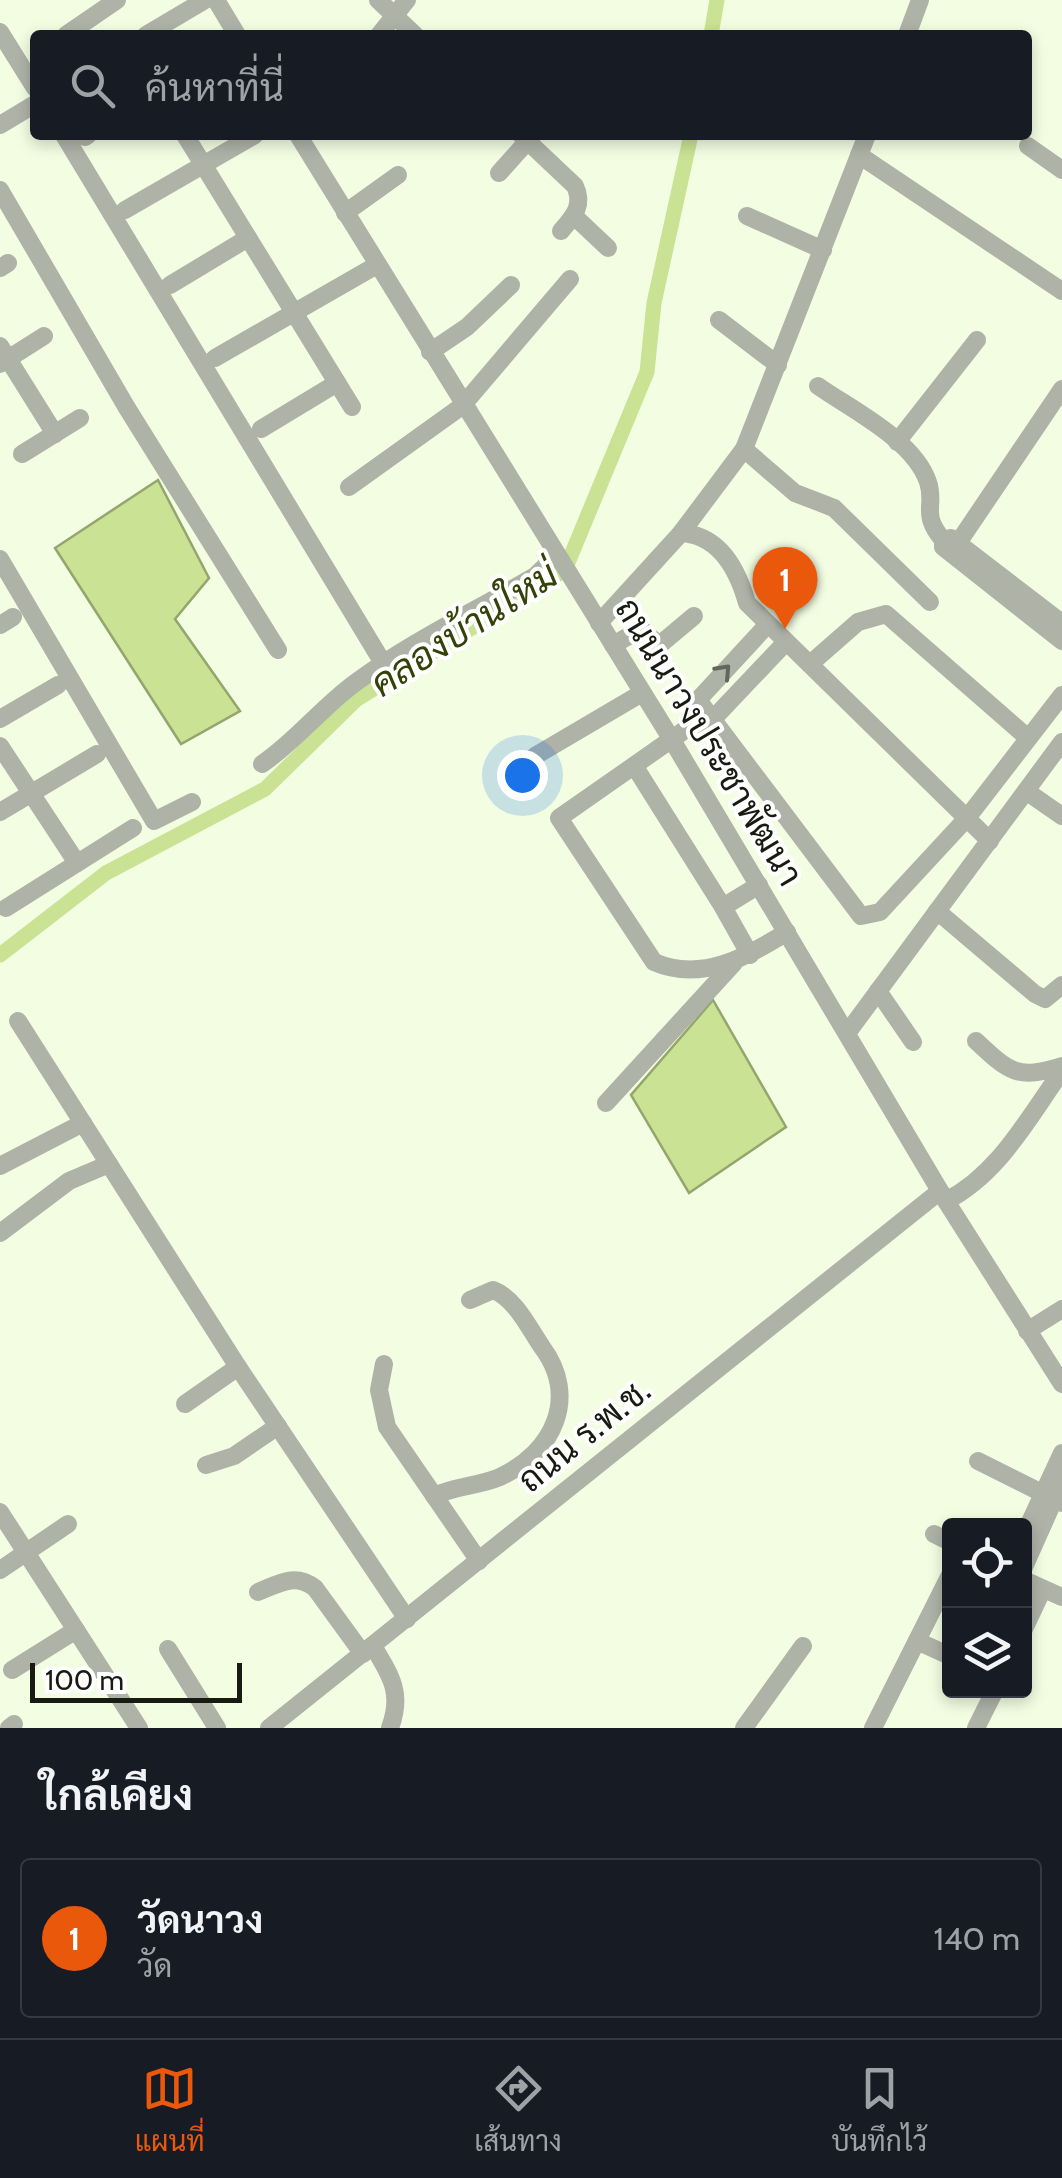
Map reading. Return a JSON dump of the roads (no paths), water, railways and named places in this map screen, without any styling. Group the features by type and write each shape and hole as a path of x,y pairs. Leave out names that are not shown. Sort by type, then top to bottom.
{"street":[{"path":"73,30 118,0"},
{"path":"154,30 205,0"},
{"path":"216,0 234,30"},
{"path":"378,0 410,30"},
{"path":"382,30 407,0"},
{"path":"908,30 920,0"},
{"path":"0,32 30,80"},
{"path":"0,126 30,107"},
{"path":"67,140 383,663"},
{"path":"188,140 352,407"},
{"path":"125,210 246,140"},
{"name":"ถนนนาวงประชาพัฒนา","path":"301,140 672,740 943,1196 1062,1384"},
{"path":"500,173 525,140"},
{"path":"530,140 575,186 580,205 568,223 608,248"},
{"path":"599,623 681,533 744,449 865,140"},
{"path":"1028,146 1062,170"},
{"path":"860,155 1062,291"},
{"path":"345,213 398,174"},
{"path":"0,190 127,408 278,650"},
{"path":"747,216 823,250"},
{"path":"170,285 248,238"},
{"path":"216,358 376,265"},
{"path":"348,486 462,406 570,279"},
{"path":"430,352 466,328 511,285"},
{"path":"719,320 778,365"},
{"path":"44,336 3,356 54,434"},
{"path":"897,442 977,340"},
{"path":"260,429 337,383"},
{"path":"818,386 897,442 928,480 927,510 950,542 1062,623"},
{"path":"1062,388 943,547 1062,641"},
{"path":"22,454 80,418"},
{"path":"744,449 795,493 834,508 930,602"},
{"path":"681,533 699,535 733,563 747,603 990,840"},
{"path":"262,764 286,748 304,724 383,663 535,576 557,558"},
{"path":"0,559 154,821 192,802"},
{"path":"810,664 858,622 886,614 1028,738"},
{"path":"613,645 641,629 657,644 663,642 694,616"},
{"path":"692,725 698,700 768,624"},
{"path":"742,959 704,968 663,966 646,956 560,823 566,810 692,725 713,719 786,642"},
{"path":"0,719 58,685"},
{"path":"536,756 642,693"},
{"path":"698,700 861,916 880,912 967,818 1062,695"},
{"path":"848,1032 1062,742"},
{"path":"0,746 77,863"},
{"path":"0,812 97,754"},
{"path":"635,767 723,907 742,959"},
{"path":"1026,791 1062,816"},
{"path":"6,908 133,828"},
{"path":"723,907 759,885"},
{"path":"937,911 1035,994 1045,999 1062,985"},
{"path":"606,1104 742,959 788,932"},
{"path":"878,991 913,1042"},
{"path":"18,1021 238,1367 407,1618"},
{"path":"976,1041 1004,1068 1018,1073 1033,1075 1062,1069"},
{"name":"ถนน ร.พ.ช.","path":"277,1725 478,1561 943,1196 966,1191 998,1162 1062,1069"},
{"path":"0,1166 83,1123"},
{"path":"0,1233 68,1181 109,1164"},
{"path":"434,1496 514,1469 544,1446 558,1420 559,1380 553,1362 510,1303 492,1290 470,1300"},
{"path":"1027,1331 1059,1317"},
{"path":"384,1364 380,1390 387,1427 478,1561"},
{"path":"185,1404 238,1367"},
{"path":"206,1465 234,1456 278,1426"},
{"path":"1032,1547 1055,1494 1062,1452"},
{"path":"978,1461 1055,1494"},
{"path":"1032,1524 1055,1494"},
{"path":"0,1512 139,1728"},
{"path":"0,1570 68,1524"},
{"path":"258,1592 292,1579 305,1580 315,1588 395,1682 398,1698 390,1728"},
{"path":"1032,1584 1062,1598"},
{"path":"1032,1613 1044,1589"},
{"path":"875,1727 942,1591"},
{"path":"12,1670 76,1630"},
{"path":"916,1640 942,1652"},
{"path":"744,1728 803,1646"},
{"path":"168,1649 217,1728"},
{"path":"976,1728 991,1698"}],"waterway":[{"name":"คลองบ้านใหม่","path":"712,30 717,0"},
{"name":"คลองบ้านใหม่","path":"0,955 106,873 265,789 356,700 565,570 647,372 654,303 690,140"}],"place":[{"name":"วัดนาวง","path":"785,629"}]}
